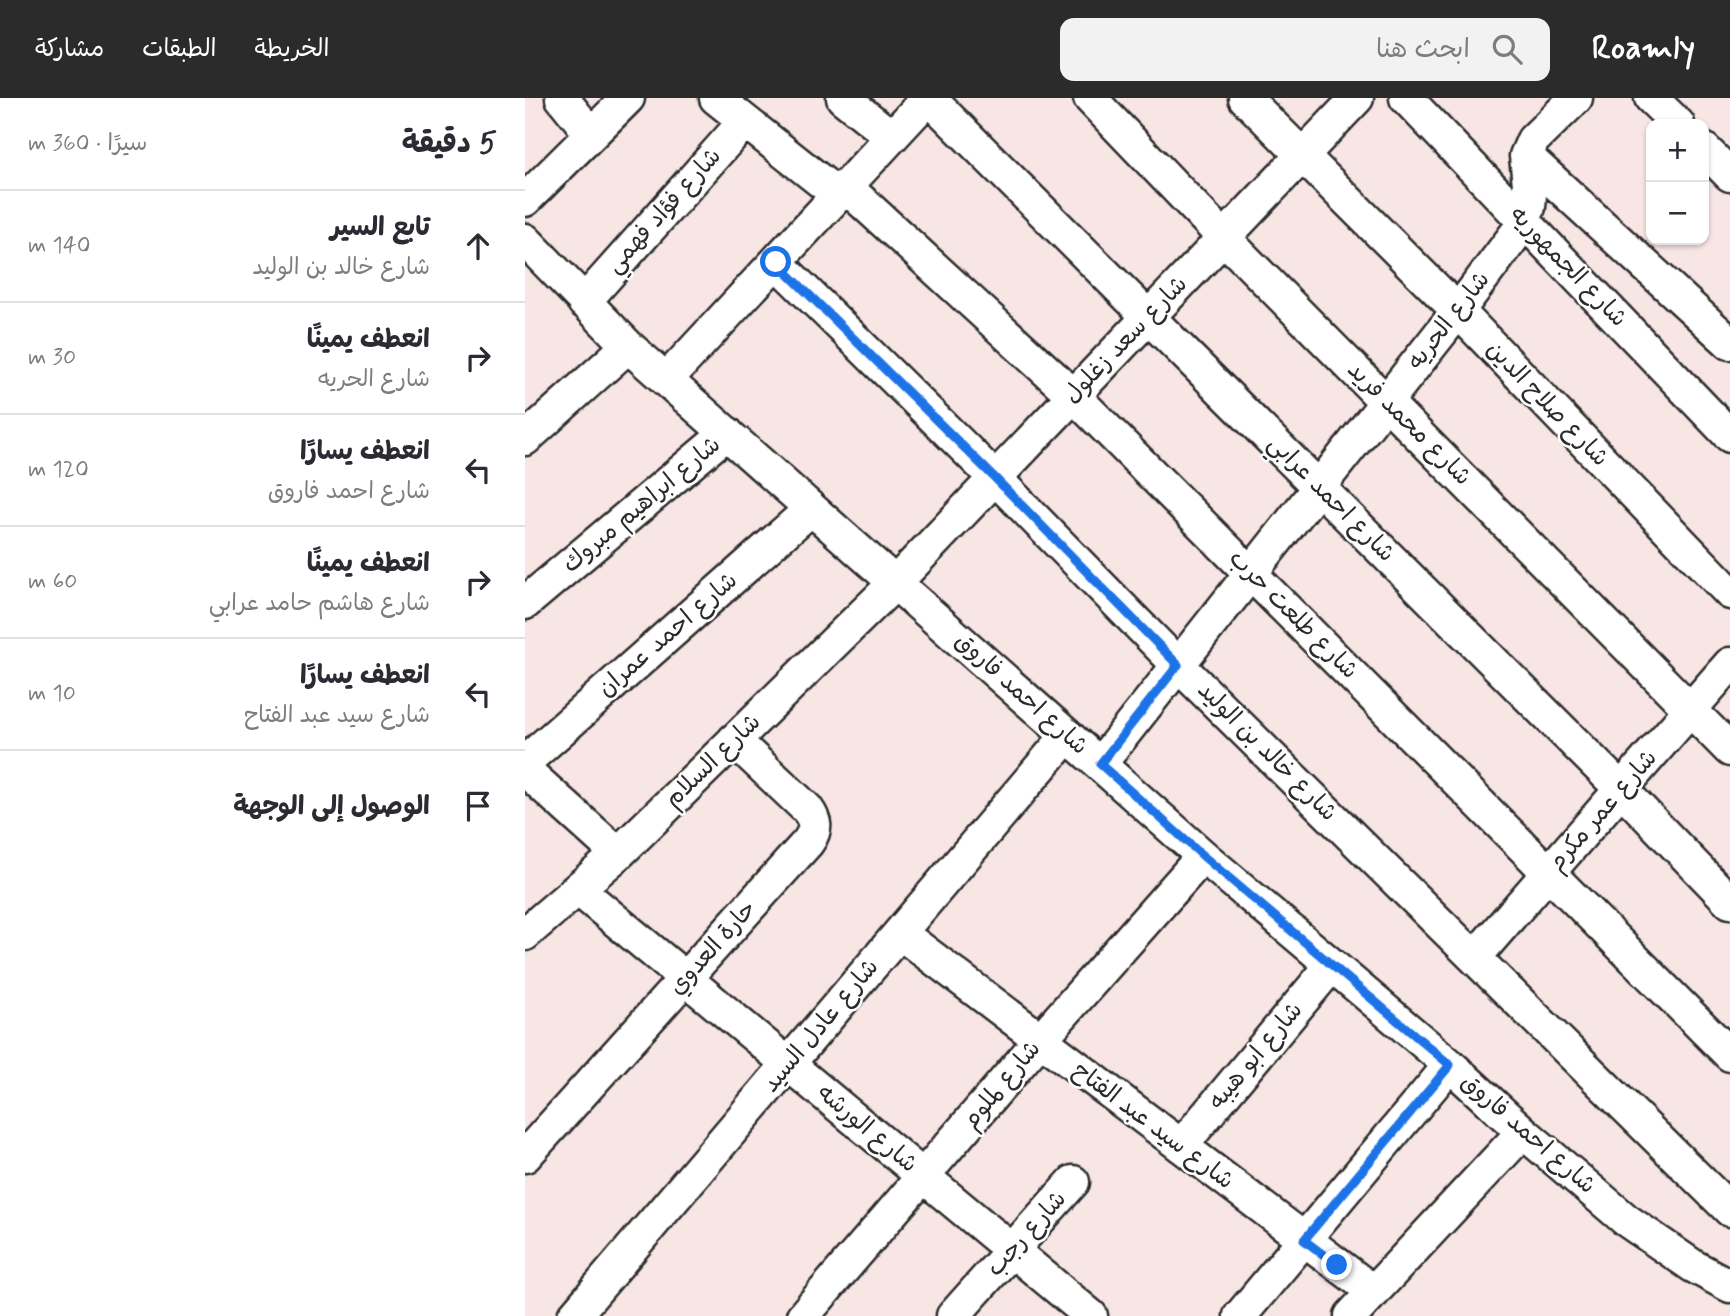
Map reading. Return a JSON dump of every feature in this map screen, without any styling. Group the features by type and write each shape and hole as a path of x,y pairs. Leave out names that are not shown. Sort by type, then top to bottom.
{"street":[{"path":"562,98 591,134"},
{"path":"525,200 628,98"},
{"name":"شارع طلعت حرب","path":"716,98 842,191 1074,396 1730,1055"},
{"path":"843,98 892,137"},
{"path":"666,380 929,98"},
{"name":"شارع احمد عرابي","path":"929,98 1622,790 1730,902"},
{"name":"شارع محمد فريد","path":"1090,98 1224,238 1730,750"},
{"name":"شارع صلاح الدين","path":"1245,98 1458,311 1730,593"},
{"name":"شارع سعد زغلول","path":"896,583 1357,98"},
{"name":"شارع الجمهوريه","path":"1406,98 1730,436"},
{"path":"1651,98 1673,119"},
{"path":"1566,101 1533,140 1526,156 1730,344"},
{"name":"شارع فؤاد فهمي","path":"584,302 745,121"},
{"path":"1709,154 1730,175"},
{"name":"شارع الحريه","path":"1100,764 1458,311 1524,220 1530,194 1526,156"},
{"name":"شارع احمد فاروق","path":"527,247 628,346 1203,856 1450,1065 1626,1220 1693,1266 1730,1286"},
{"name":"شارع خالد بن الوليد","path":"776,262 995,478 1178,665 1730,1210"},
{"path":"525,439 628,346"},
{"name":"شارع ابراهيم مبروك","path":"525,604 727,433"},
{"name":"شارع احمد عمران","path":"525,762 811,509"},
{"name":"شارع السلام","path":"525,934 618,854 896,583"},
{"name":"شارع عمر مكرم","path":"1475,957 1730,664"},
{"name":"شارع عادل السيد","path":"573,1316 1067,736"},
{"name":"حارة العدوي","path":"525,1156 808,842 815,831 814,819 807,809 734,740"},
{"path":"525,771 618,854"},
{"name":"شارع لملوم","path":"803,1316 1040,1040 1203,856"},
{"name":"شارع الورشه","path":"578,888 1091,1316"},
{"name":"شارع سيد عبد الفتاح","path":"899,933 1374,1292"},
{"name":"شارع ابو هيبه","path":"1181,1146 1332,965"},
{"path":"1240,1316 1450,1065"},
{"path":"1351,1316 1523,1132"},
{"name":"شارع رجب","path":"953,1316 1073,1182"}],"route":[{"path":"776,262 995,478 1178,665 1100,764 1203,856 1450,1065 1304,1240 1337,1265"}]}
